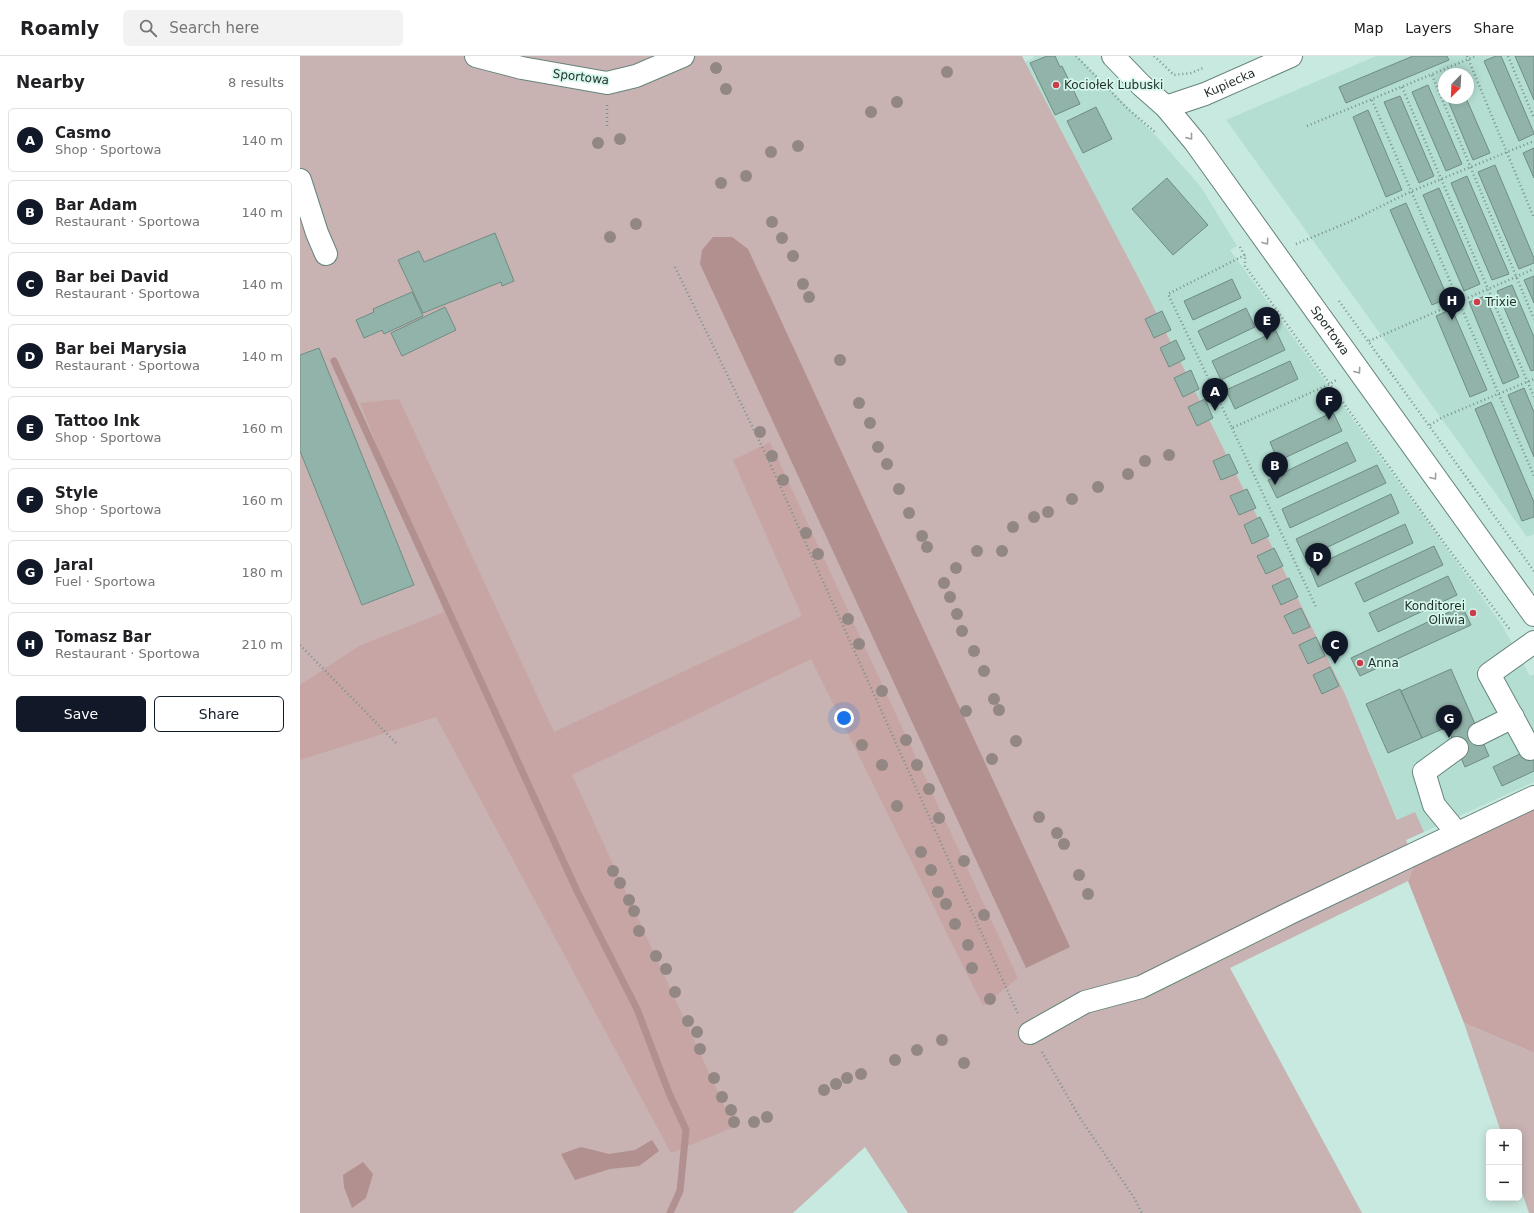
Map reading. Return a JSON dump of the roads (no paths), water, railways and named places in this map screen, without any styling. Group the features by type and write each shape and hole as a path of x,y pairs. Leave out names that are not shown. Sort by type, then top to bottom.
{"street":[{"name":"Sportowa","path":"476,56 522,68 606,82 636,76 683,56"},
{"name":"Sportowa","path":"1113,56 1141,85 1166,107 1194,142 1533,612"},
{"name":"Kupiecka","path":"1166,107 1205,94 1291,56"},
{"path":"300,180 317,234 326,254"},
{"path":"1529,645 1489,674 1530,749"},
{"path":"1479,734 1513,717"},
{"path":"1457,748 1424,772 1434,805 1457,833"},
{"path":"1030,1033 1085,1002 1141,987 1292,912 1534,797"}],"waterway":[{"path":"334,361 577,891 637,1009 669,1093 686,1130 680,1191 670,1213"}],"place":[{"name":"Kociołek Lubuski","path":"1056,85"},
{"name":"Trixie","path":"1477,302"},
{"name":"Tomasz Bar","path":"1452,320"},
{"name":"Tattoo Ink","path":"1267,340"},
{"name":"Casmo","path":"1215,411"},
{"name":"Style","path":"1329,420"},
{"name":"Bar Adam","path":"1275,485"},
{"name":"Bar bei Marysia","path":"1318,576"},
{"name":"Konditorei Oliwia","path":"1473,613"},
{"name":"Anna","path":"1360,663"},
{"name":"Bar bei David","path":"1335,664"},
{"name":"Jaral","path":"1449,738"}]}
